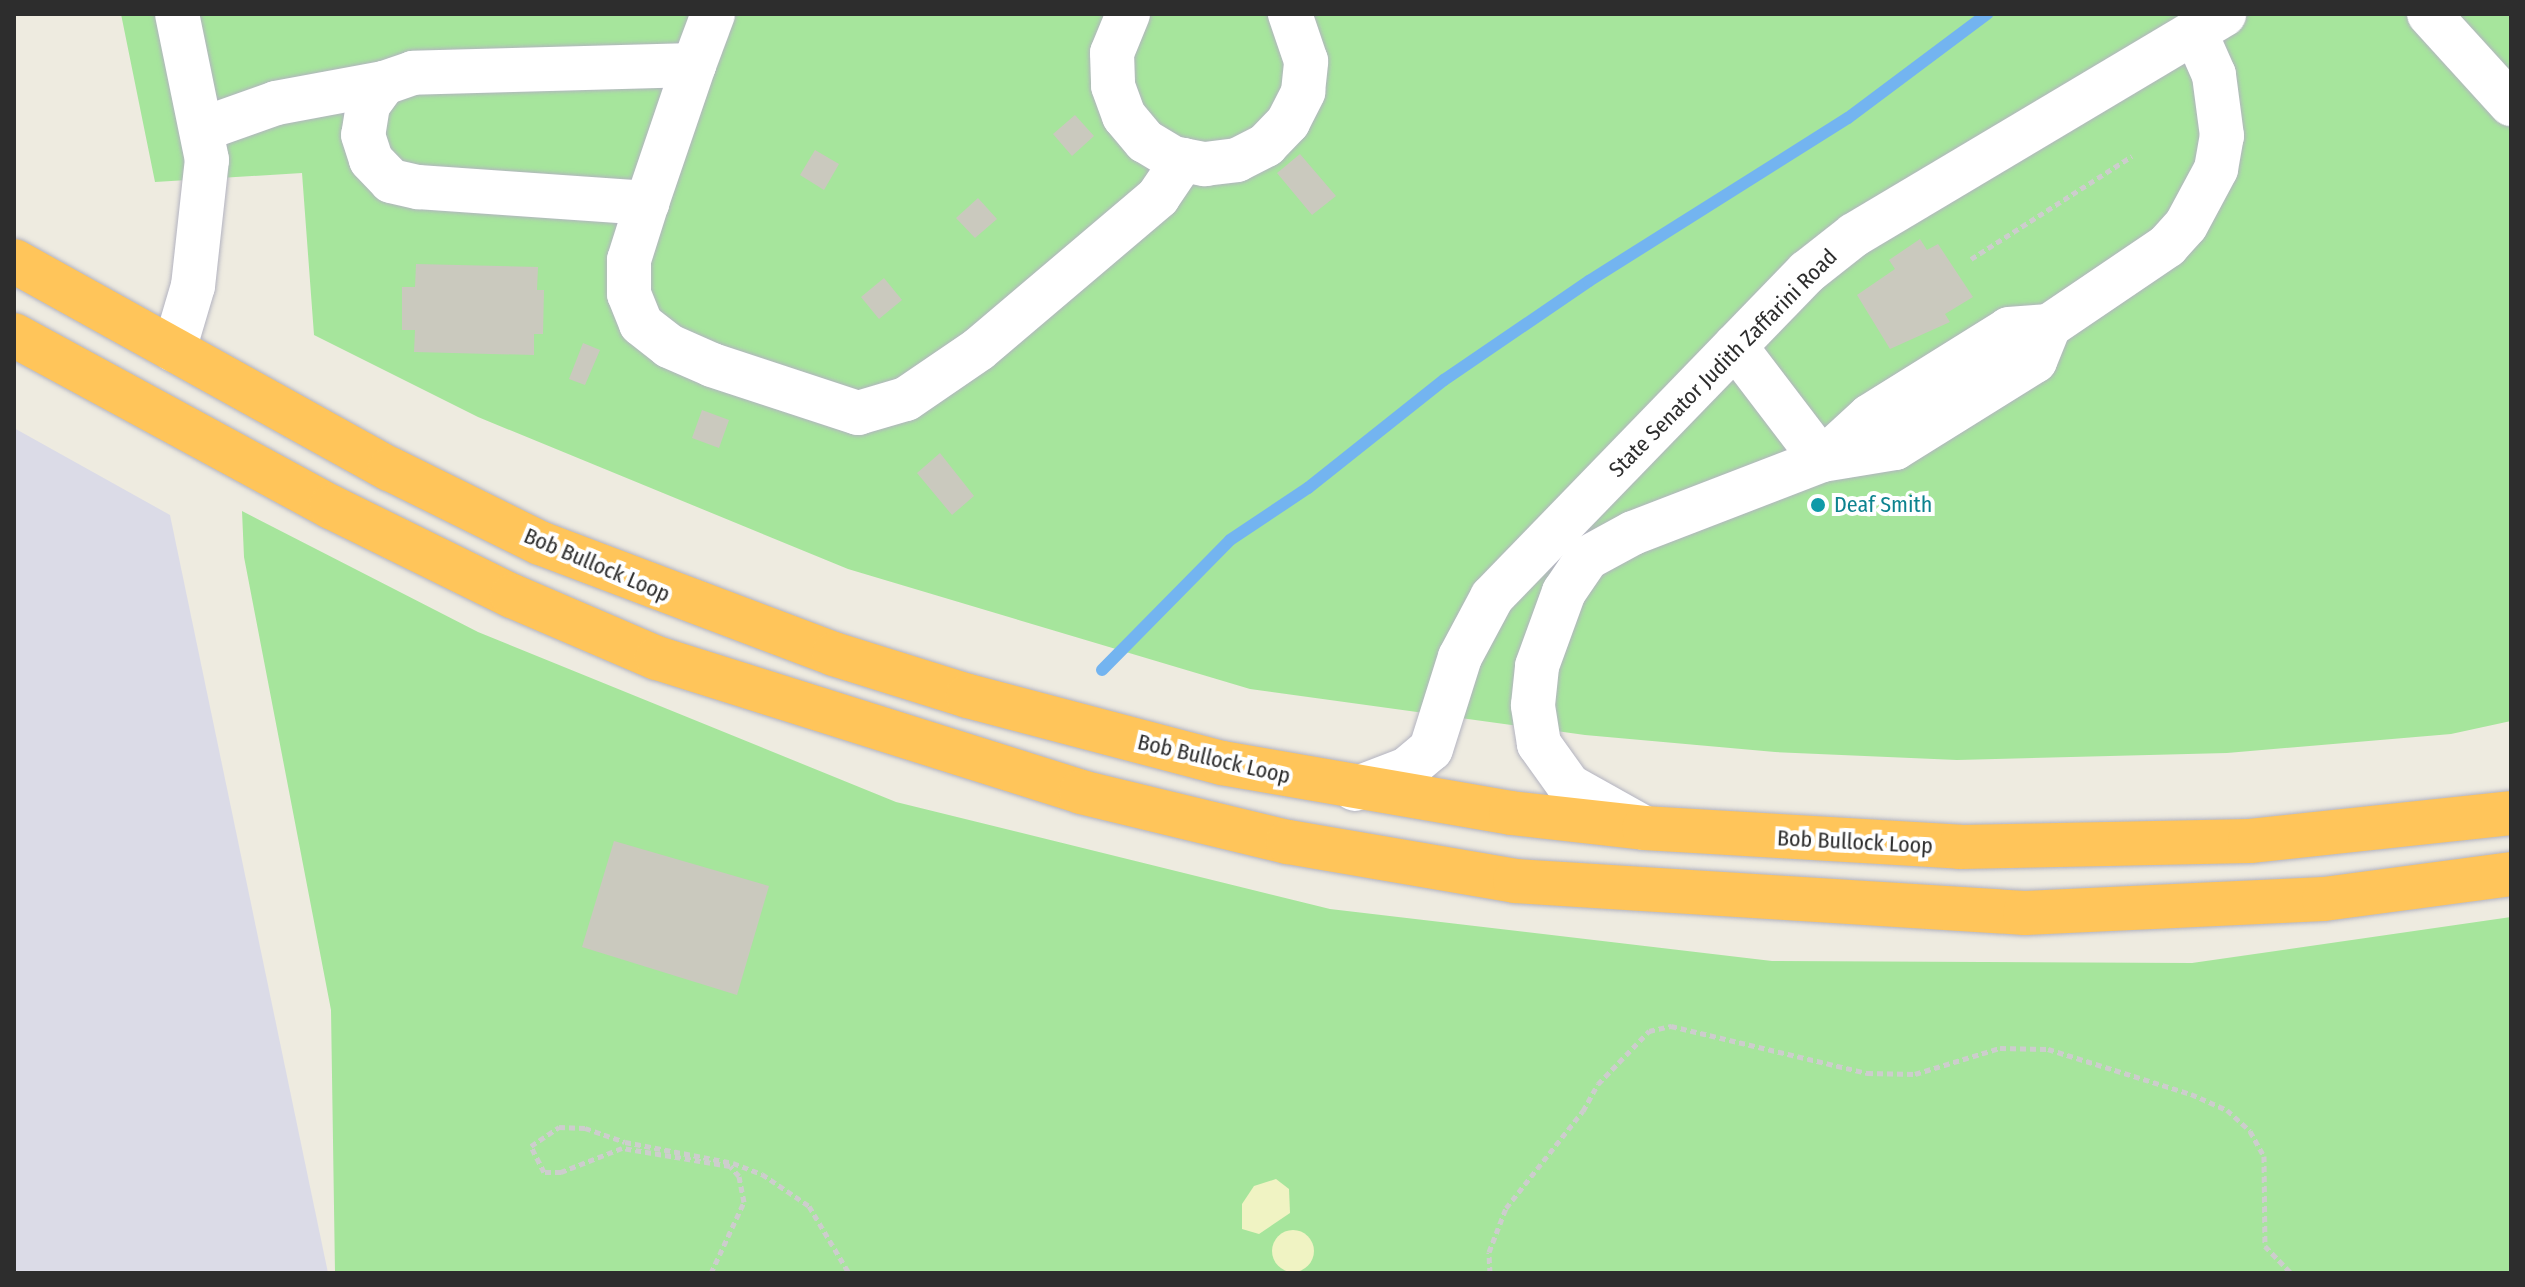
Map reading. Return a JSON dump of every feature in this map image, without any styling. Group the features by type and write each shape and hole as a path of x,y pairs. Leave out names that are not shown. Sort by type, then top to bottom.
{"highway":[{"name":"Bob Bullock Loop","path":"14,261 390,469 540,543 703,609 968,696 1093,732 1355,789 1644,828 1960,847 2265,840 2511,813"},
{"path":"14,335 331,507 512,596 657,658 1081,792 1288,842 1515,881 2025,913 2324,899 2511,874"}],"street":[{"path":"174,350 191,297 207,187 203,129 177,14"},
{"path":"713,14 629,260 629,294 641,324 669,346 712,365 858,413 906,399 979,349 1158,197 1183,160"},
{"path":"1128,14 1112,53 1113,86 1120,106 1145,141 1183,160 1205,164 1237,160 1266,145 1288,122 1303,92 1306,61 1290,14"},
{"path":"2429,14 2511,104"},
{"name":"State Senator Judith Zaffarini Road","path":"1355,789 1407,769 1431,749 1460,657 1492,597 1807,272 1854,235 2210,23 2214,75 2223,119 2216,169 2203,200 2167,246 2049,326 2009,329 1870,416 1822,460 1633,533 1587,558 1564,592 1537,666 1533,705 1539,744 1569,786 1644,828"},
{"path":"203,129 276,103 384,83 413,73 694,65"},
{"path":"384,83 368,105 363,135 371,160 391,181 418,187 647,203"},
{"path":"1735,346 1822,460"}],"path":[{"path":"1971,259 2132,156"},
{"path":"1490,1273 1489,1252 1506,1208 1624,1055 1649,1031 1671,1026 1867,1073 1915,1074 2000,1048 2048,1049 2191,1094 2227,1110 2250,1131 2264,1156 2265,1246 2291,1273"},
{"path":"711,1273 744,1202 739,1176 730,1166 622,1148 561,1172 544,1172 531,1146 559,1127 585,1128 625,1142 711,1155 748,1168 809,1206 849,1273"}],"shaded area":[{"path":"14,428 170,515 328,1273 14,1273"}],"green space":[{"path":"121,14 2511,14 2511,721 2451,734 2227,753 1957,760 1775,752 1585,735 1250,689 848,569 478,417 314,335 302,173 155,182"},
{"path":"242,511 478,632 896,802 1330,909 1772,961 2192,963 2511,917 2511,1273 335,1273 331,1010 244,557"}],"sand":[{"path":"1276,1179 1289,1189 1290,1213 1259,1234 1242,1229 1242,1204 1254,1186"},
{"path":"1293,1230 1308,1236 1314,1251 1308,1266 1293,1272 1278,1266 1272,1251 1278,1236"}],"building":[{"path":"1075,115 1094,136 1072,156 1053,134"},
{"path":"815,150 839,164 824,190 800,175"},
{"path":"1300,154 1336,196 1312,215 1277,173"},
{"path":"978,198 997,219 975,238 956,218"},
{"path":"1920,239 1927,250 1938,244 1973,297 1945,314 1950,322 1890,349 1857,295 1895,269 1889,260"},
{"path":"416,264 538,267 537,290 544,290 543,334 534,334 534,355 414,352 415,330 402,330 402,287 415,287"},
{"path":"884,278 902,300 879,319 861,297"},
{"path":"583,343 600,350 585,385 569,379"},
{"path":"702,410 729,420 719,448 692,438"},
{"path":"940,453 974,496 952,515 917,473"},
{"path":"614,841 769,886 737,995 582,947"}],"waterway":[{"path":"1102,670 1230,540 1308,488 1444,380 1589,281 1848,118 1987,14"}],"place":[{"name":"Deaf Smith","path":"1818,505"}]}
